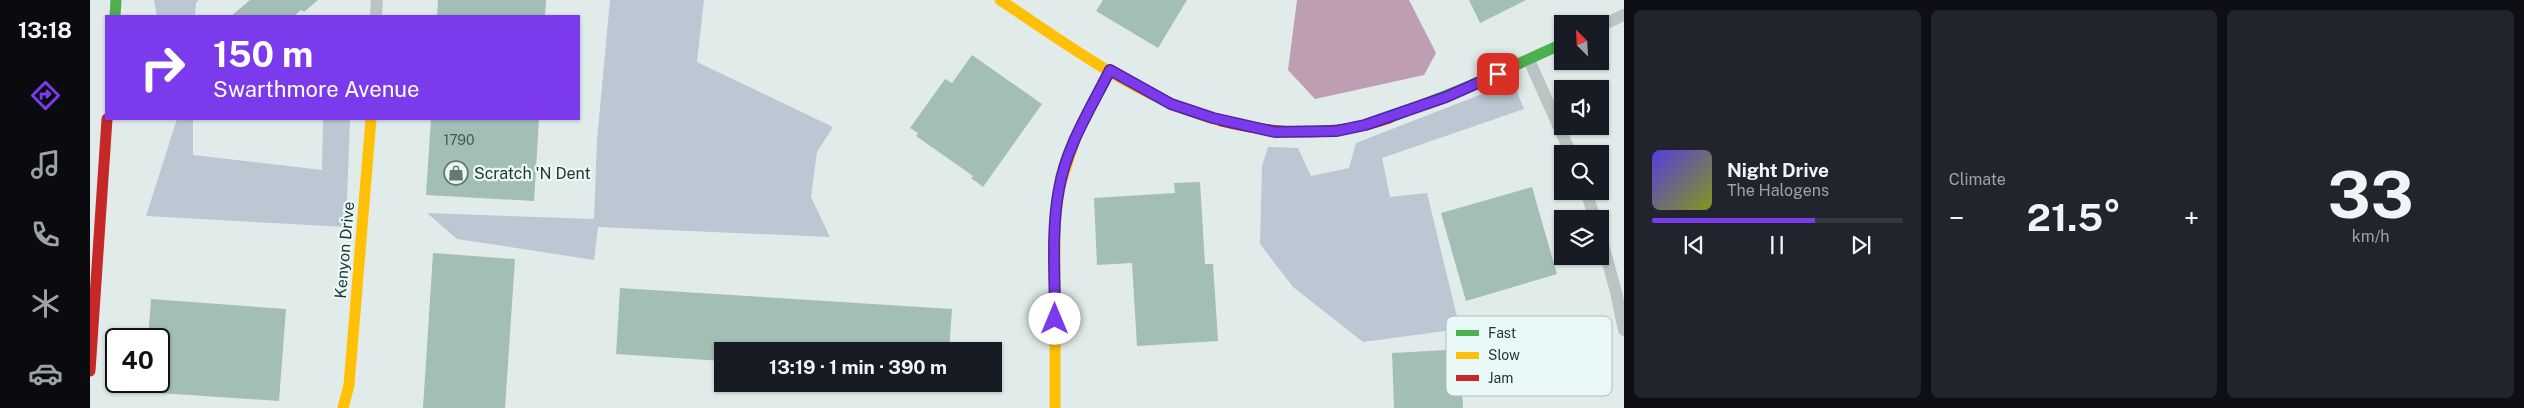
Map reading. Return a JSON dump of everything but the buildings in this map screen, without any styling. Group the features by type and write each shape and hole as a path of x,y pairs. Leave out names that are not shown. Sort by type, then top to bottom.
{"street":[{"path":"115,15 116,0"},
{"path":"376,15 377,0"},
{"path":"1000,0 1110,70 1171,104 1213,118 1275,132 1337,131 1400,114 1446,97 1554,48"},
{"path":"1609,22 1624,15"},
{"path":"1529,60 1567,145"},
{"path":"1055,408 1055,222 1059,189 1074,140 1110,70"},
{"path":"90,371 94,254 107,120"},
{"name":"Kenyon Drive","path":"344,408 349,384 371,120"},
{"path":"1609,265 1624,330"}],"shaded area":[{"path":"154,0 199,0 196,3 195,15 157,15"},
{"path":"610,0 704,0 697,62 833,127 817,152 811,197 830,237 598,227 594,260 457,239 427,213 594,219 597,140"},
{"path":"1297,0 1409,0 1436,53 1424,75 1315,99 1288,70"},
{"path":"1513,82 1524,109 1382,158 1390,197 1427,193 1457,316 1446,316 1446,331 1363,342 1293,287 1260,244 1262,166 1268,147 1298,148 1311,176 1349,168 1356,143"},
{"path":"177,120 193,120 193,155 322,170 323,120 350,120 346,227 146,216"}],"traffic: fast":[{"path":"115,15 116,0"},
{"path":"1389,118 1472,85 1554,48"},
{"path":"1076,136 1110,70"}],"traffic: slow":[{"path":"1000,0 1079,53 1133,85 1191,111 1221,121"},
{"path":"343,408 349,385 371,120"},
{"path":"1055,408 1055,222 1059,189 1076,136"}],"traffic: jam":[{"path":"1221,121 1263,129 1305,132 1347,128 1389,118"},
{"path":"90,371 107,120"}],"place":[{"name":"Scratch 'N Dent","path":"456,173"}],"route":[{"path":"1055,319 1055,222 1059,189 1074,140 1110,70 1171,104 1213,118 1275,132 1337,131 1365,125 1446,97 1498,74"}]}
